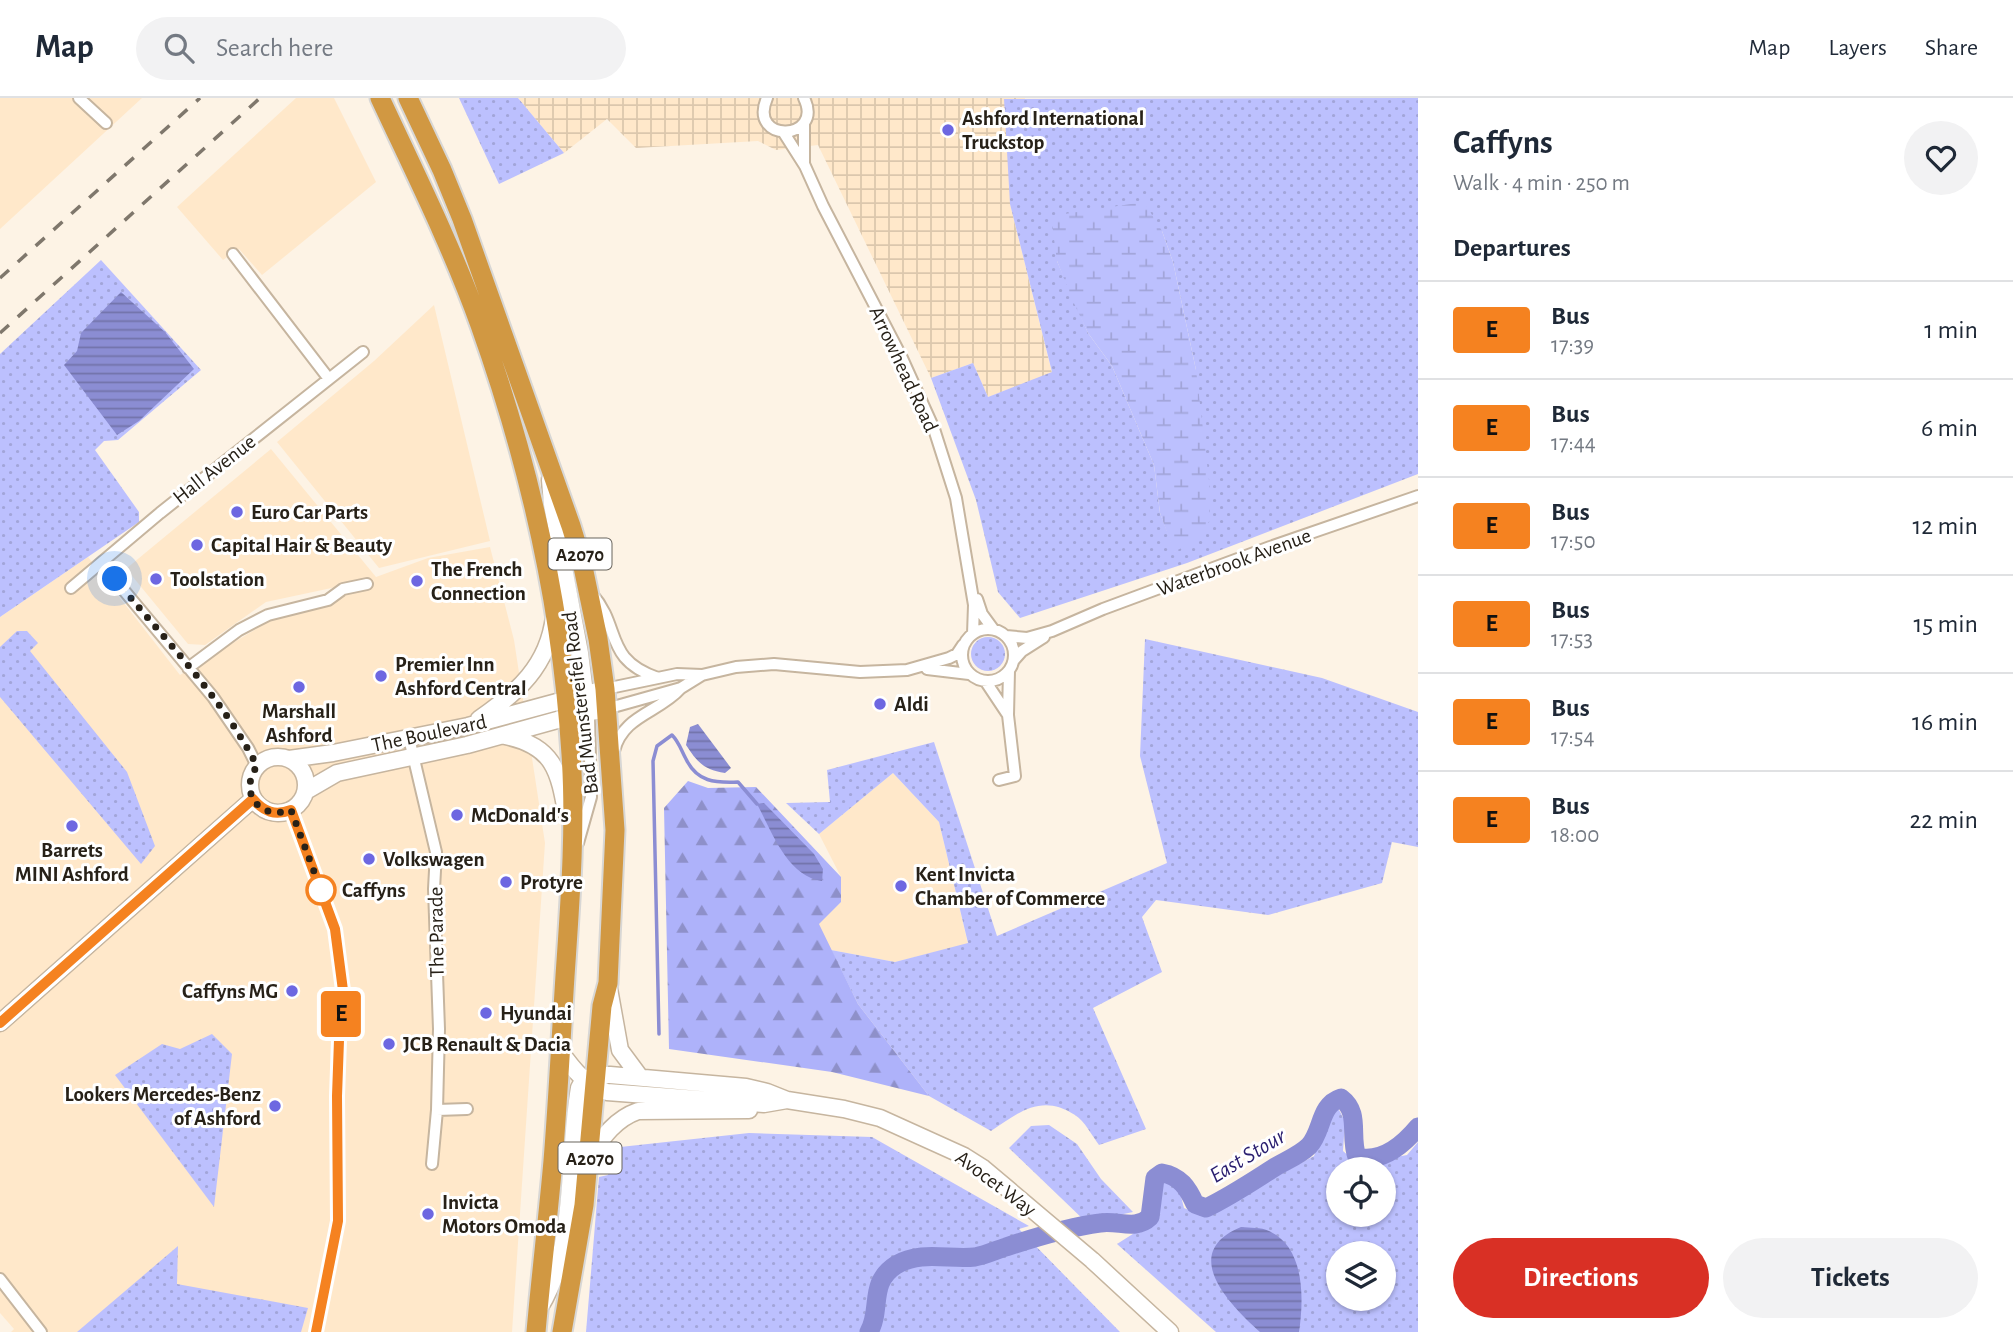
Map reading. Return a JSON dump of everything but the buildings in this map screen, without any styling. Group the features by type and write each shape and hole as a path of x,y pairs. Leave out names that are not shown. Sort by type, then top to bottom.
{"highway":[{"name":"Bad Munstereifel Road","path":"380,98 416,172 479,324 528,481 572,703 571,863 553,1162 536,1322"},
{"name":"Bad Munstereifel Road","path":"408,98 442,170 491,294 549,469 571,526 598,639 600,704 610,768 615,830 608,983 602,1006 592,1081 590,1156 573,1279 562,1332"}],"street":[{"path":"79,98 106,123"},
{"name":"Arrowhead Road","path":"767,98 764,106 766,121 774,129 784,133 805,166 901,356 934,429 956,498 974,605 972,634"},
{"name":"Arrowhead Road","path":"804,98 808,111 804,124 805,166"},
{"path":"784,133 792,132 804,124"},
{"path":"233,254 329,379"},
{"name":"Hall Avenue","path":"71,588 159,513 363,352"},
{"path":"549,469 552,505 580,653 572,703"},
{"name":"Waterbrook Avenue","path":"1006,636 1027,638 1052,631 1270,547 1418,496"},
{"path":"101,563 213,697 257,766"},
{"path":"188,668 239,630 268,615 328,600 343,589 367,583"},
{"name":"Arrowhead Road","path":"971,583 982,614 993,629"},
{"path":"588,589 603,606 622,656 640,671 658,678"},
{"path":"468,726 532,675 552,629 555,608"},
{"path":"914,669 957,654 972,634 982,629 993,629 1006,636 1013,647 1008,715 1015,776 999,780"},
{"name":"Waterbrook Avenue","path":"1012,665 1022,651 1052,631"},
{"path":"963,645 963,663 969,674"},
{"path":"572,703 600,704 658,678 677,674 702,674 736,667 774,664 860,672 914,669 969,674 986,682 1008,715"},
{"path":"986,682 999,679 1012,665"},
{"path":"610,768 615,746 622,732 638,716 671,700 681,688 702,674"},
{"path":"572,703 600,704 681,688"},
{"name":"The Boulevard","path":"289,759 409,738 572,703"},
{"name":"The Boulevard","path":"306,791 337,774 502,735 572,703"},
{"path":"571,863 591,797 589,736 600,704"},
{"path":"502,735 522,739 539,747 549,757 559,778 572,841"},
{"name":"The Parade","path":"409,738 436,852 434,888 439,1029 437,1110 432,1164"},
{"path":"278,756 289,759 303,772 306,791 302,800 291,810 282,813 269,812 260,807 253,799 250,780 257,766 268,758 278,756"},
{"path":"0,1023 253,799"},
{"path":"291,810 335,929 344,998 337,1096 338,1221 316,1332"},
{"path":"608,983 620,1050 640,1077"},
{"path":"536,1322 558,1262 572,1167 577,1099 592,1081 560,1051"},
{"name":"Avocet Way","path":"592,1081 640,1077 746,1087 786,1100 880,1118 912,1131 964,1156 1031,1208 1170,1332"},
{"name":"Avocet Way","path":"592,1081 620,1093 764,1104"},
{"name":"Avocet Way","path":"590,1156 610,1128 638,1111 743,1112 786,1100"},
{"path":"437,1110 467,1109"},
{"path":"0,1279 41,1332"}],"shaded area":[{"path":"0,98 142,98 0,229"},
{"path":"296,98 334,98 376,182 262,275 239,249 223,260 177,207"},
{"path":"518,98 1025,98 1010,204 1052,373 988,397 973,363 931,378 818,145 776,150 758,141 636,148 607,119 564,153"},
{"path":"121,292 165,332 194,369 139,421 117,435 64,365 77,351 81,333"},
{"path":"434,305 490,541 379,568 277,442 374,361"},
{"path":"271,449 376,577 428,558 490,547 514,640 545,843 512,1332 11,1332 14,1329 0,1313 0,617 88,557 180,675 286,611 369,580 266,602 205,645 188,644 128,571 127,568"},
{"path":"698,724 731,768 725,773 702,764 686,745 690,727"},
{"path":"893,773 939,822 968,944 895,962 831,950 818,924 841,902 841,877 819,834"},
{"path":"764,803 814,854 823,869 822,881 799,871 790,862 757,804"},
{"path":"1241,1227 1269,1231 1290,1249 1296,1261 1301,1290 1299,1332 1260,1332 1224,1294 1211,1265 1213,1251 1222,1238"}],"green space":[{"path":"459,98 518,98 564,153 499,184"},
{"path":"1418,98 1418,474 1187,563 1020,618 998,592 976,500 931,378 973,363 988,397 1052,372 1010,204 1004,99","holes":["1162,231 1173,262 1196,370 1175,552 1160,513 1154,465 1112,366 1088,333 1057,261"]},
{"path":"1144,202 1162,231 1173,262 1196,370 1210,489 1210,520 1198,539 1174,552 1160,513 1154,465 1112,366 1088,333 1072,299 1057,261 1051,216"},
{"path":"101,260 201,370 118,440 104,441 95,450 139,512 139,522 0,617 0,354"},
{"path":"17,631 27,631 38,643 30,651 127,772 155,846 141,864 0,697 0,647"},
{"path":"988,637 1000,642 1005,654 1000,666 988,671 976,666 971,654 976,642"},
{"path":"1145,639 1322,678 1418,712 1418,847 1392,842 1382,883 1268,915 1156,900 1142,917 1162,972 1093,1008 1146,1129 1099,1145 1075,1115 1063,1109 1041,1105 1011,1117 991,1131 929,1096 858,1004 831,950 895,962 968,943 939,822 893,773 819,834 786,803 830,802 827,770 934,742 997,936 1167,863 1140,756"},
{"path":"688,781 708,788 756,787 841,877 841,902 819,924 858,1004 929,1096 832,1072 669,1049 664,808"},
{"path":"212,1034 232,1054 214,1207 115,1075 162,1044 180,1049"},
{"path":"1338,1108 1345,1121 1343,1151 1350,1157 1326,1157 1326,1227 1396,1227 1396,1157 1407,1155 1418,1142 1418,1332 1216,1332 1117,1244 1158,1218 1163,1179 1178,1185 1184,1208 1203,1216 1314,1156 1324,1130"},
{"path":"1049,1125 1077,1144 1101,1179 1133,1212 1086,1222 1009,1148 1031,1126"},
{"path":"749,1133 872,1137 1029,1226 1019,1229 1120,1332 586,1332 599,1177 608,1175 611,1148"},
{"path":"178,1246 177,1284 308,1308 301,1332 77,1332"}],"waterway":[{"path":"659,1034 653,761 657,746 672,735 690,767 701,777 714,781 738,782 757,804"},
{"name":"East Stour","path":"869,1332 882,1280 887,1272 906,1260 925,1257 975,1257 1076,1227 1107,1222 1139,1223 1150,1217 1155,1178 1162,1173 1179,1180 1195,1204 1206,1208 1305,1150 1313,1140 1329,1106 1341,1098 1353,1118 1357,1157 1383,1155 1406,1140 1418,1127"}],"railway":[{"path":"0,278 200,98"},
{"path":"0,333 260,98"}],"bus line":[{"name":"E","path":"0,1023 253,799 269,812 282,813 291,810 335,929 344,998 337,1096 338,1221 316,1332"}],"place":[{"name":"Ashford International Truckstop","path":"948,130"},
{"name":"Euro Car Parts","path":"237,512"},
{"name":"Capital Hair & Beauty","path":"197,545"},
{"name":"Toolstation","path":"156,579"},
{"name":"The French Connection","path":"417,581"},
{"name":"Premier Inn Ashford Central","path":"381,676"},
{"name":"Marshall Ashford","path":"299,687"},
{"name":"Aldi","path":"880,704"},
{"name":"McDonald's","path":"457,815"},
{"name":"Barrets MINI Ashford","path":"72,826"},
{"name":"Volkswagen","path":"369,859"},
{"name":"Protyre","path":"506,882"},
{"name":"Kent Invicta Chamber of Commerce","path":"901,886"},
{"name":"Caffyns","path":"321,890"},
{"name":"Caffyns MG","path":"292,991"},
{"name":"Hyundai","path":"486,1013"},
{"name":"JCB Renault & Dacia","path":"389,1044"},
{"name":"Lookers Mercedes-Benz of Ashford","path":"275,1106"},
{"name":"Invicta Motors Omoda","path":"428,1214"}],"route":[{"path":"115,579 213,697 248,748 257,766 250,780 253,799 269,812 282,813 291,810 321,890"}]}
